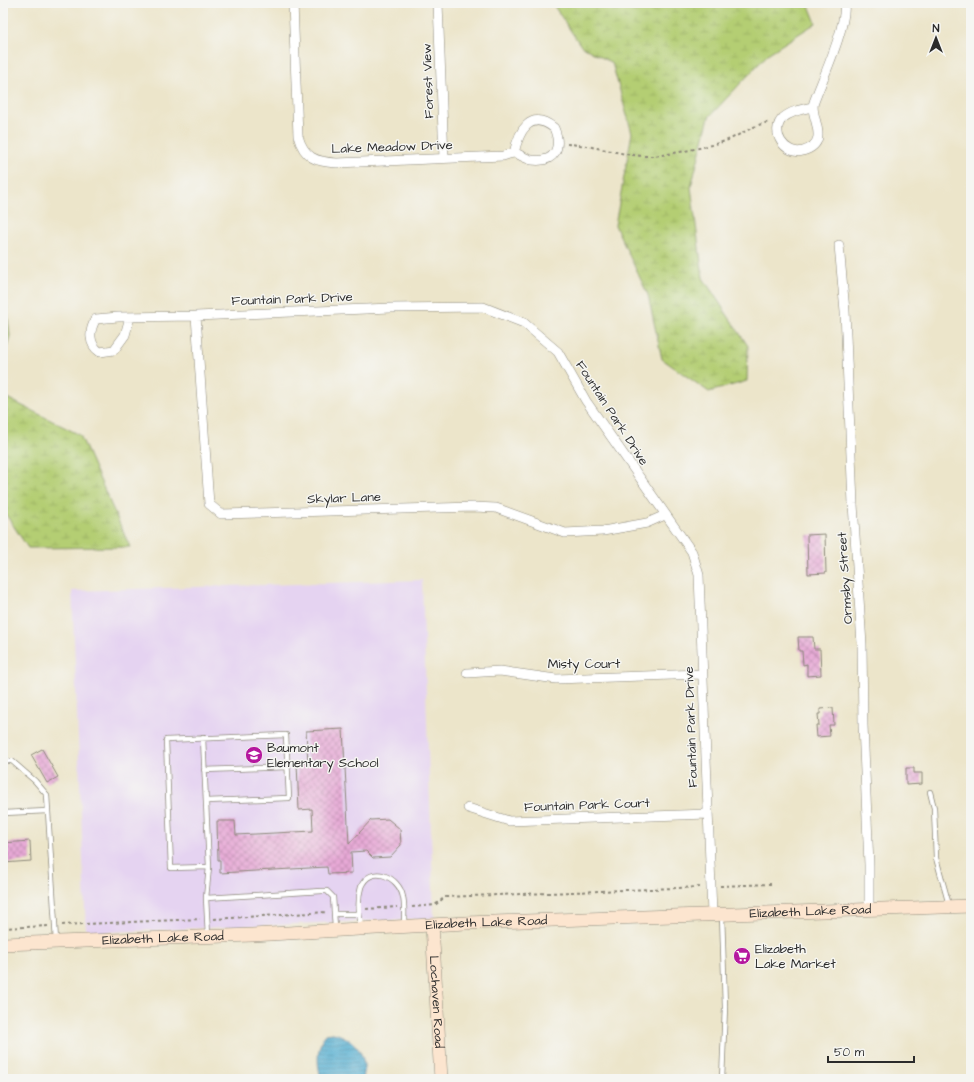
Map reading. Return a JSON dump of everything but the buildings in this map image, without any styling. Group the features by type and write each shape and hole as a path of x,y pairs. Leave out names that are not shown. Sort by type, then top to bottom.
{"street":[{"name":"Lake Meadow Drive","path":"293,3 298,136 300,143 308,155 319,162 337,163 503,156 514,153 532,160 546,159 554,154 558,143"},
{"name":"Forest View","path":"438,3 444,158"},
{"path":"812,106 789,113 781,121 777,133 779,139 788,149 796,151 806,149 812,146 816,140 818,125 812,106 842,25 845,8 844,3"},
{"path":"514,153 521,131 526,124 534,121 548,123 554,128 558,143"},
{"name":"Ormsby Street","path":"840,245 845,311 852,504 862,646 869,910"},
{"name":"Fountain Park Drive","path":"130,317 125,335 114,350 100,352 96,349 92,342 90,333 96,319 130,317 196,316 391,308 483,307 524,323 558,352 586,401 692,552 699,575 711,887 717,914"},
{"name":"Skylar Lane","path":"196,316 209,504 221,514 474,507 496,508 565,532 603,531 647,523 665,515"},
{"name":"Misty Court","path":"467,673 500,671 556,679 702,674"},
{"name":"Fountain Park Court","path":"468,808 509,820 708,814"},
{"name":"Elizabeth Lake Road","path":"3,944 208,937 404,926 971,906"},
{"name":"Lochaven Road","path":"432,925 440,1079"}],"lane":[{"path":"206,801 289,798 286,735 166,740 171,868 209,867"},
{"path":"203,738 209,867 206,898 208,937"},
{"path":"3,761 12,761 36,781 47,795 56,942"},
{"path":"204,770 288,766"},
{"path":"930,792 934,808 936,858 950,907"},
{"path":"3,813 48,810"},
{"path":"361,929 359,899 362,886 367,879 378,875 388,876 395,881 403,896 404,926"},
{"path":"206,898 322,891 331,894 335,930"},
{"path":"334,913 359,912"},
{"path":"717,914 725,1006 722,1079"}],"path":[{"path":"558,143 593,146 616,152 652,156 727,140 763,123 781,121"},
{"path":"359,912 435,905 445,897 771,884"},
{"path":"3,928 334,913"}],"shaded area":[{"name":"Baumont Elementary School","path":"422,580 434,918 86,933 72,591"}],"green space":[{"path":"552,3 808,3 816,23 769,53 709,117 691,187 703,278 748,346 747,381 709,392 662,359 648,295 615,225 632,133 612,63 581,46"},
{"path":"3,273 10,336 3,360"},
{"path":"3,396 80,435 130,547 28,548 3,510"}],"water":[{"path":"333,1033 348,1039 358,1049 364,1063 363,1079 321,1079 318,1062 320,1044 326,1034"}],"place":[{"name":"Baumont Elementary School","path":"254,755"},
{"name":"Elizabeth Lake Market","path":"742,956"}]}
